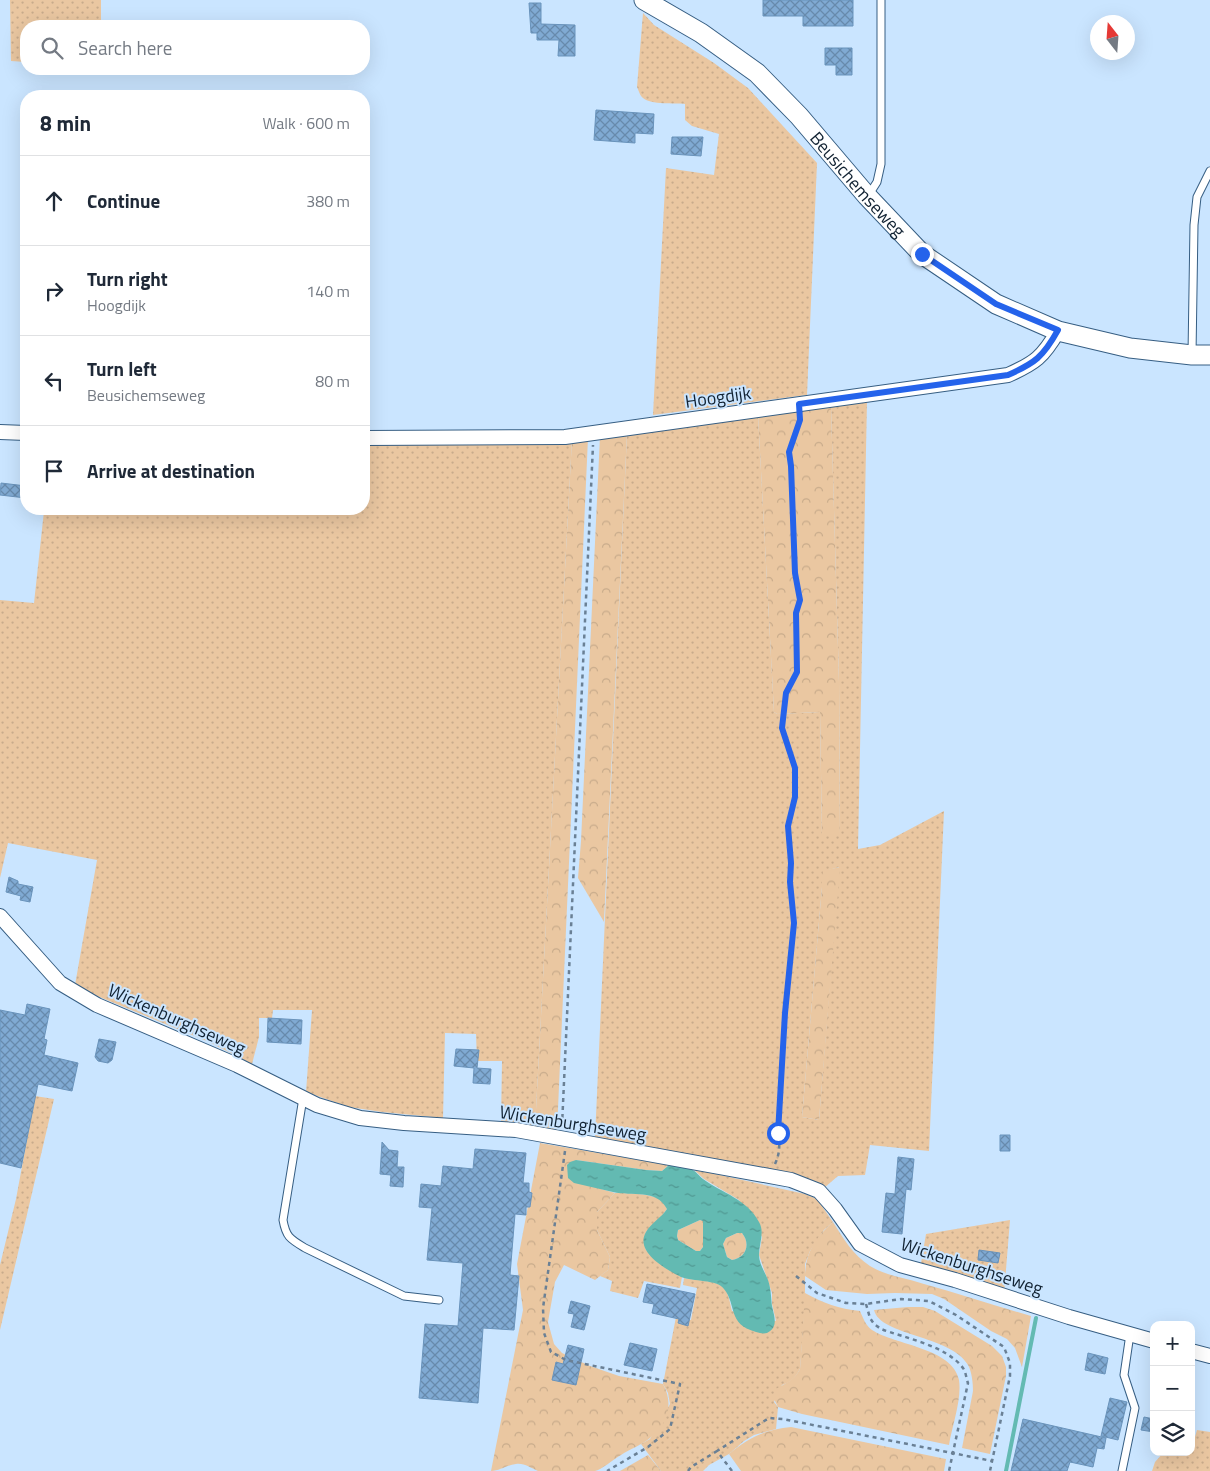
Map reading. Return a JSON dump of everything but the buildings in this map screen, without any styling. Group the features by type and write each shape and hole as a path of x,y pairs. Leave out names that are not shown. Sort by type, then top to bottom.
{"street":[{"name":"Beusichemseweg","path":"644,0 701,33 757,72 867,196 922,254 996,304 1058,330 1130,348 1201,355"},
{"name":"Hoogdijk","path":"370,438 565,437 1008,375 1032,364 1047,349 1058,330"},
{"path":"0,432 20,433"},
{"name":"Wickenburghseweg","path":"0,916 60,983 90,1001 210,1053 317,1105 360,1118 404,1123 516,1130 791,1180 820,1191 835,1208 860,1244 900,1266 955,1280 1070,1318 1150,1340"},
{"path":"1195,1352 1210,1356"}],"lane":[{"path":"867,196 877,182 880,164 881,0"},
{"path":"1201,355 1194,225 1197,197 1210,171"},
{"path":"303,1098 283,1220 289,1239 404,1296 439,1300"},
{"path":"1122,1471 1135,1408 1124,1375 1130,1334"}],"path":[{"path":"774,1177 774,1166 779,1150 778,1133 785,1013 794,923 788,826 795,797 795,768 782,728 786,693 797,672 796,613 800,600 795,573 789,452 800,420 799,404"},
{"path":"594,432 564,1138 543,1308 544,1333 551,1352 566,1360 680,1384 670,1429 648,1447 607,1471"},
{"path":"796,1276 817,1293 846,1303 866,1304 901,1299 929,1301 956,1315 1004,1347 1010,1363 1010,1376 990,1471"},
{"path":"866,1304 874,1324 943,1352 955,1360 964,1370 968,1383 949,1471"},
{"path":"688,1471 691,1466 769,1418 783,1419 992,1461"},
{"path":"717,1450 732,1471"}],"green space":[{"path":"10,0 101,0 101,20 20,20 20,62 11,61"},
{"path":"643,13 654,25 714,63 748,88 817,163 807,395 653,415 666,168 714,175 719,134 692,126 685,120 685,104 652,102 641,96 637,87"},
{"path":"867,401 858,849 880,845 944,811 929,1151 870,1145 865,1175 838,1176 824,1188 595,1138 627,433 758,415 774,712 777,714 820,712 822,834 840,834 839,682 831,406","holes":["839,867 819,1120 802,1117 822,872"]},
{"path":"831,406 839,682 840,834 822,834 820,712 777,714 774,712 758,415"},
{"path":"627,433 604,922 578,878 600,436"},
{"path":"588,438 557,1131 535,1128 572,439"},
{"path":"572,439 535,1128 501,1122 502,1061 477,1061 476,1034 445,1033 443,1118 382,1112 349,1107 306,1092 312,1010 273,1010 272,1018 259,1018 259,1037 252,1064 209,1042 85,991 75,985 97,860 8,843 0,878 0,600 34,603 44,515 370,515 370,443"},
{"path":"840,867 819,1120 802,1117 822,871"},
{"path":"35,1096 54,1099 0,1330 0,1265 16,1199"},
{"path":"540,1143 669,1165 662,1171 576,1160 601,1189 615,1193 597,1212 597,1230 610,1257 608,1270 595,1280 564,1265 555,1282 548,1322 554,1344 562,1353 590,1366 619,1376 663,1384 668,1399 665,1420 650,1438 595,1471 538,1471 519,1464 491,1471 523,1310 517,1264"},
{"path":"693,1169 805,1194 817,1199 833,1222 824,1230 810,1251 805,1264 805,1305 800,1369 792,1379 782,1385 774,1402 778,1407 776,1429 754,1435 703,1471 661,1471 641,1444 650,1439 670,1404 668,1393 663,1384 676,1317 691,1320 697,1288 683,1285 684,1278 720,1285 727,1293 732,1311 776,1321 772,1304 772,1293 759,1255 762,1237 739,1200 704,1179"},
{"path":"615,1193 647,1195 659,1199 664,1204 667,1209 646,1232 644,1241 646,1250 682,1277 680,1288 644,1281 638,1298 610,1291 612,1281 600,1276 608,1270 610,1257 597,1230 597,1212"},
{"path":"700,1220 703,1221 703,1247 700,1251 696,1251 678,1240 677,1236 678,1230"},
{"path":"1010,1220 1004,1294 920,1269 926,1234"},
{"path":"833,1222 853,1251 864,1262 876,1269 889,1275 1031,1316 1022,1367 1015,1348 1007,1339 991,1331 944,1299 932,1294 867,1294 826,1290 805,1276 809,1253 821,1234"},
{"path":"742,1233 745,1237 746,1250 737,1259 732,1260 727,1257 723,1244 726,1238"},
{"path":"805,1293 831,1305 860,1311 866,1324 872,1330 935,1354 954,1369 960,1387 949,1445 802,1414 778,1407 773,1397 775,1390 792,1379 800,1369"},
{"path":"923,1307 935,1311 992,1346 1002,1356 1006,1367 1006,1376 990,1454 962,1448 973,1391 968,1365 959,1355 947,1347 889,1325 879,1319 874,1310"},
{"path":"791,1427 946,1459 944,1471 741,1471 729,1454 757,1435"},
{"path":"1197,1430 1210,1432 1210,1471 1152,1471 1155,1462 1160,1456 1195,1456"},
{"path":"648,1455 661,1471 620,1471"}],"water":[{"path":"576,1160 662,1171 669,1165 686,1167 741,1202 754,1214 761,1226 759,1258 770,1287 774,1317 771,1331 767,1333 756,1332 747,1329 741,1324 734,1314 728,1295 721,1286 681,1277 661,1265 648,1253 643,1239 648,1229 667,1209 662,1202 657,1198 643,1194 620,1193 574,1183 568,1178 567,1165","holes":["700,1220 703,1221 703,1247 700,1251 696,1251 678,1240 677,1236 678,1230","742,1233 745,1237 746,1250 737,1259 732,1260 727,1257 723,1244 726,1238"]}],"waterway":[{"path":"1006,1471 1036,1318"}],"route":[{"path":"778,1133 785,1013 794,923 788,826 795,797 795,768 782,728 786,693 797,672 796,613 800,600 795,573 789,452 800,420 799,404 1008,375 1032,364 1047,349 1058,330 996,304 922,254"}]}
